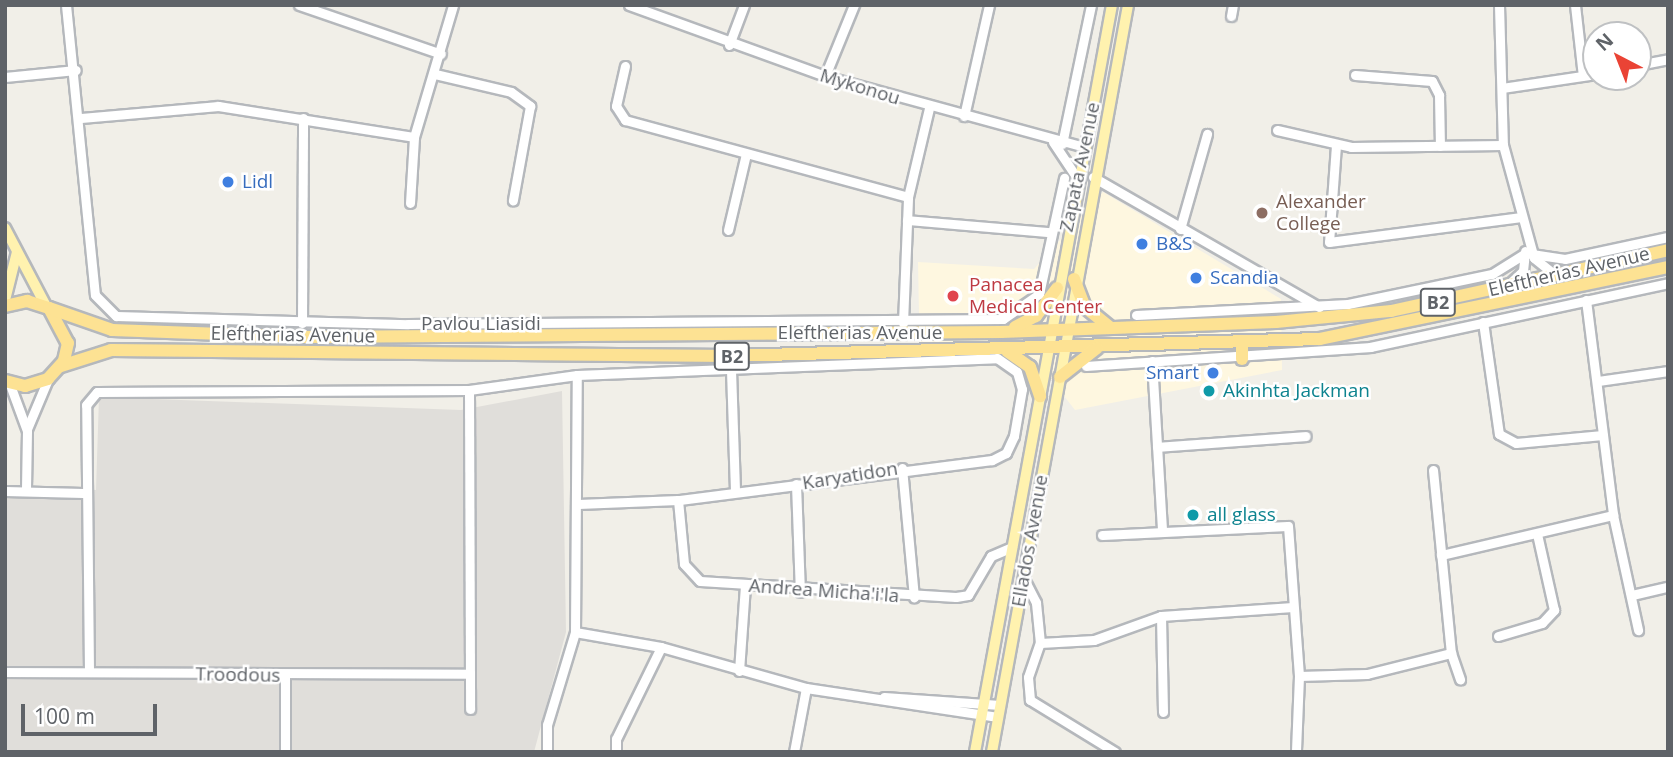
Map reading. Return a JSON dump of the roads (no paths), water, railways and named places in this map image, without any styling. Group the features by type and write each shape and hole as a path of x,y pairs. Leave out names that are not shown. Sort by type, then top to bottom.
{"highway":[{"name":"Eleftherias Avenue","path":"48,307 112,330 460,336 1001,332 1319,321 1496,289 1668,250"},
{"name":"Eleftherias Avenue","path":"61,366 111,350 730,356 996,354 1107,344 1242,342 1394,328 1668,267"},
{"path":"1074,279 1085,307 1110,327"},
{"path":"1001,332 1031,320 1057,288"},
{"name":"B2","path":"5,306 27,301 48,307"},
{"path":"48,307 67,336 61,366"},
{"path":"1242,342 1242,359"},
{"path":"1060,377 1082,355 1107,344"},
{"path":"996,354 1030,367 1040,396"},
{"name":"B2","path":"48,379 61,366"},
{"path":"7,382 48,379"}],"main road":[{"name":"Zapata Avenue","path":"1049,330 1112,5"},
{"name":"Zapata Avenue","path":"1066,329 1128,5"},
{"path":"5,228 48,307"},
{"path":"5,300 17,271 16,245"},
{"name":"Ellados Avenue","path":"992,752 1060,377 1066,329"},
{"name":"Ellados Avenue","path":"975,752 1040,396 1049,330"}],"street":[{"name":"Pavlou Liasidi","path":"66,5 81,118 95,295 107,312 302,323 475,324 903,323 1020,314 1041,289 1048,232 1064,178"},
{"path":"299,5 334,9 441,54"},
{"path":"410,203 414,137 441,54 453,5"},
{"name":"Mykonou","path":"629,5 729,45 825,76 929,108 1058,143 1084,147"},
{"path":"729,45 744,5"},
{"path":"825,76 854,5"},
{"path":"964,116 989,5"},
{"path":"1077,178 1058,143 1091,5"},
{"path":"1231,16 1233,5"},
{"path":"1499,5 1503,145 1528,253 1542,270 1559,275"},
{"path":"1575,5 1582,67"},
{"path":"625,66 616,106 625,120 908,197"},
{"path":"5,77 76,70"},
{"path":"435,74 511,92 530,106 513,200"},
{"path":"1355,75 1432,81 1439,95 1440,146"},
{"path":"1502,88 1582,76"},
{"path":"81,118 194,106 303,118 414,137"},
{"path":"903,323 908,197 929,108"},
{"path":"302,323 303,118"},
{"path":"1277,130 1336,145 1503,145"},
{"path":"1180,229 1207,134"},
{"path":"1336,145 1329,243 1522,222"},
{"path":"729,230 746,155"},
{"path":"1093,177 1321,308"},
{"path":"907,220 1048,232"},
{"path":"1136,315 1321,308 1492,274 1528,253 1565,259 1668,237"},
{"path":"1496,289 1518,278 1528,253"},
{"path":"1086,366 1152,360 1242,359 1370,347 1668,283"},
{"path":"1586,300 1613,515 1638,630"},
{"path":"1483,322 1499,434 1516,443 1603,435"},
{"path":"460,336 475,324"},
{"path":"519,324 532,335"},
{"path":"89,671 83,493 86,405 97,392 469,390 577,375 731,370 996,354"},
{"name":"Karyatidon","path":"578,504 678,500 902,468 992,460 1006,453 1022,389 1017,372 996,354"},
{"path":"1152,360 1162,530"},
{"path":"731,370 735,492"},
{"path":"1598,381 1668,371"},
{"path":"547,752 547,725 575,632 577,375"},
{"path":"26,491 27,431 48,379"},
{"path":"7,382 27,431"},
{"path":"469,390 470,709"},
{"path":"1157,447 1306,436"},
{"path":"902,468 914,597"},
{"path":"1433,470 1451,653 1460,679"},
{"path":"796,484 800,592"},
{"path":"5,491 83,493"},
{"name":"Andrea Micha'i'la","path":"678,500 688,574 746,586 800,592 914,597 968,595 991,556 1012,547"},
{"path":"1441,555 1613,515"},
{"path":"1102,535 1287,526 1299,676 1296,752"},
{"path":"1498,636 1542,623 1554,610 1537,534"},
{"path":"1023,577 1036,603 1040,643 1026,689 1038,707 1115,752"},
{"path":"739,671 746,586"},
{"path":"1632,594 1668,587"},
{"path":"1040,643 1094,640 1161,617 1293,607"},
{"path":"1161,617 1163,712"},
{"path":"575,632 661,647 806,688 981,715 999,711"},
{"path":"616,752 616,738 661,647"},
{"path":"1299,676 1367,674 1451,653"},
{"name":"Troodous","path":"5,672 89,671 285,676 470,674"},
{"path":"285,676 285,752"},
{"path":"794,752 806,688"},
{"path":"872,698 983,703 999,711"}],"place":[{"name":"Lidl","path":"228,182"},
{"name":"Alexander College","path":"1262,213"},
{"name":"B&S","path":"1142,244"},
{"name":"Scandia","path":"1196,278"},
{"name":"Panacea Medical Center","path":"953,296"},
{"name":"Smart","path":"1213,373"},
{"name":"Αkinhta Jackman","path":"1209,391"},
{"name":"all glass","path":"1193,515"}]}
